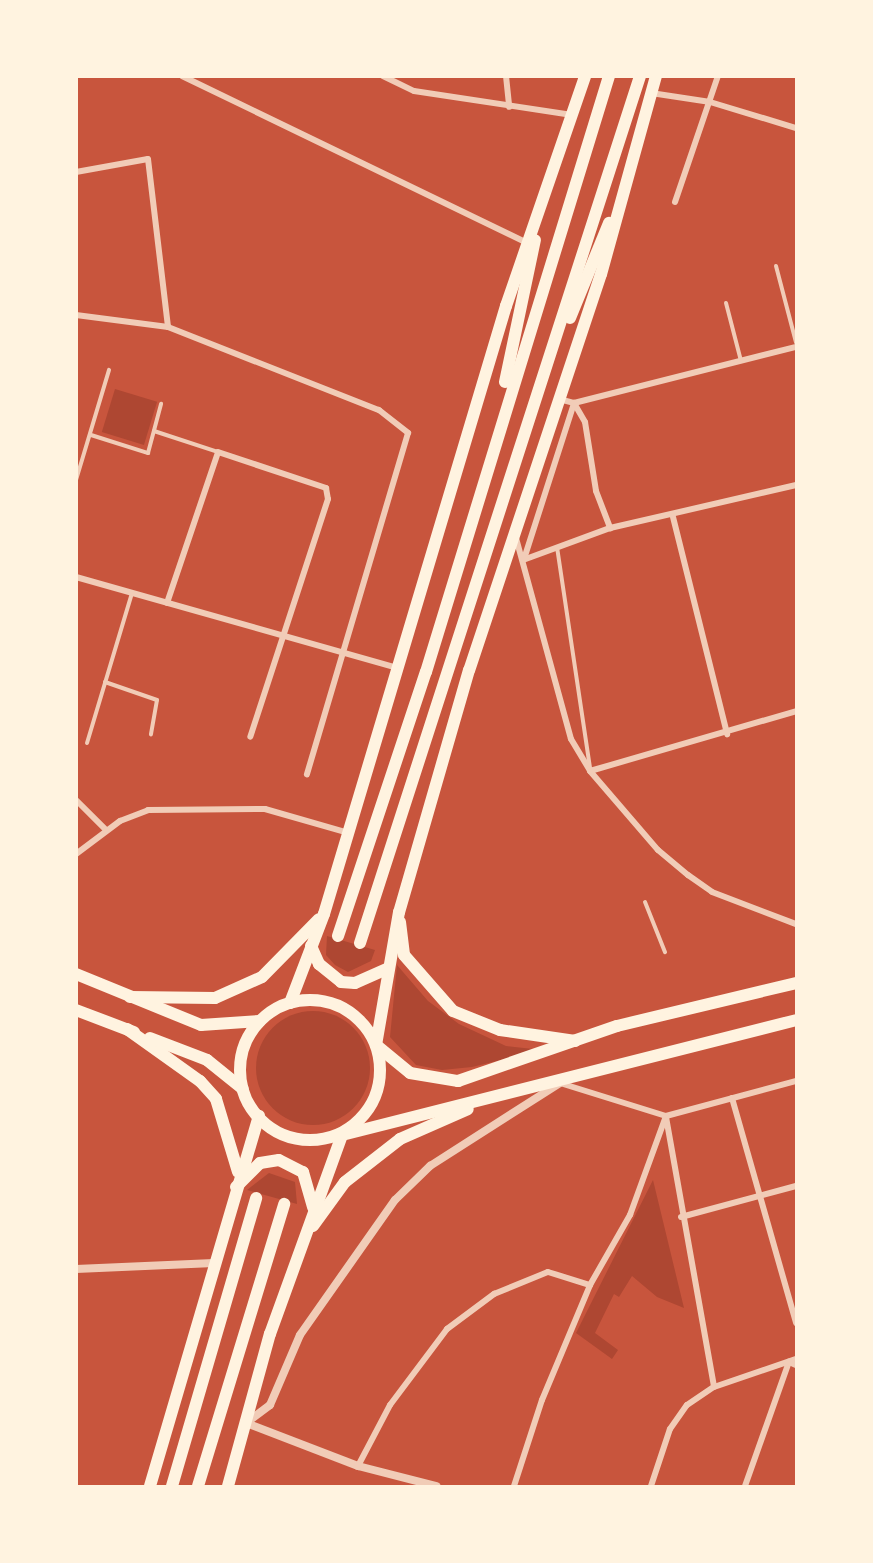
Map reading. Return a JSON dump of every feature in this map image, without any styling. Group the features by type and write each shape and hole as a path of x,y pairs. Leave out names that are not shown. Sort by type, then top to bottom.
{"highway":[{"path":"290,1003 324,914 345,832 394,667 527,243 585,76"},
{"path":"338,936 426,672 490,453 609,76"},
{"path":"360,943 543,386 640,76"},
{"path":"228,1486 299,1247 313,1209 342,1135 370,1104 378,1086 375,1045 399,912 514,534 559,399 628,177 656,76"},
{"path":"543,386 628,177"},
{"path":"490,453 546,189"},
{"path":"399,912 404,955 453,1011 500,1030 576,1041"},
{"path":"130,998 215,998 262,977 324,914"},
{"path":"311,946 319,964 341,982 355,983 387,969"},
{"path":"76,974 130,998 201,1025 260,1021 290,1003 324,1001 346,1009 375,1045 410,1073 458,1081 617,1026 796,983"},
{"path":"76,1010 207,1060 243,1089 259,1116 282,1134 301,1139 342,1135 560,1083 796,1020"},
{"path":"243,1089 242,1053 260,1021"},
{"path":"127,1029 200,1081 216,1099 238,1173"},
{"path":"299,1247 345,1182 371,1161 400,1139 486,1099"},
{"path":"150,1486 238,1173 259,1116"},
{"path":"234,1189 260,1163 279,1160 303,1172 313,1209"},
{"path":"171,1486 256,1198"},
{"path":"198,1486 284,1204"}],"street":[{"path":"182,76 527,243"},
{"path":"383,76 414,91 572,115"},
{"path":"506,76 509,106"},
{"path":"675,202 718,76"},
{"path":"651,93 710,102 796,128"},
{"path":"76,172 148,159 168,327"},
{"path":"76,315 168,327 379,410 408,433 307,774"},
{"path":"559,399 574,403 796,345"},
{"path":"574,403 585,422 596,491 610,528"},
{"path":"524,560 574,403"},
{"path":"167,603 218,452 326,488 328,499 280,638 250,737"},
{"path":"524,560 610,528 673,518 796,485"},
{"path":"673,518 727,734"},
{"path":"514,534 524,560 571,739 590,771 658,850 688,875 712,892 796,924"},
{"path":"76,577 280,638 394,667"},
{"path":"590,771 727,734 796,711"},
{"path":"76,800 106,830"},
{"path":"76,854 106,830 148,810 265,808 345,832"},
{"path":"246,1423 270,1406 300,1335 395,1200 430,1166 560,1083 666,1116 796,1081"},
{"path":"732,1098 757,1196 796,1323"},
{"path":"666,1116 681,1217 714,1387"},
{"path":"514,1486 542,1400 590,1285 630,1215 666,1116"},
{"path":"681,1217 796,1186"},
{"path":"76,1269 214,1263"},
{"path":"358,1466 401,1388 447,1329 494,1294 548,1272 590,1285"},
{"path":"745,1486 796,1359"},
{"path":"651,1486 670,1429 687,1405 714,1387 793,1364"},
{"path":"246,1423 358,1466 436,1486"}],"lane":[{"path":"776,266 796,345"},
{"path":"726,303 741,361"},
{"path":"76,480 92,435 110,370"},
{"path":"92,435 148,453 161,404"},
{"path":"154,431 218,452"},
{"path":"557,547 586,715 590,771"},
{"path":"87,743 132,593"},
{"path":"105,682 157,700 151,734"},
{"path":"645,902 665,952"}],"shaded area":[{"path":"115,389 157,402 144,445 102,432"},
{"path":"327,936 375,950 371,961 348,972 335,965 326,955"},
{"path":"397,965 428,1001 459,1024 506,1046 542,1050 472,1067 442,1070 416,1065 390,1037"},
{"path":"313,1011 335,1016 353,1028 365,1046 370,1068 365,1090 353,1108 335,1120 313,1125 291,1120 273,1108 261,1090 256,1068 261,1046 273,1028 291,1016"},
{"path":"269,1173 295,1182 297,1204 247,1190"},
{"path":"653,1180 684,1308 657,1297 632,1276 619,1297 614,1294 595,1333 618,1350 612,1359 576,1333"}]}
